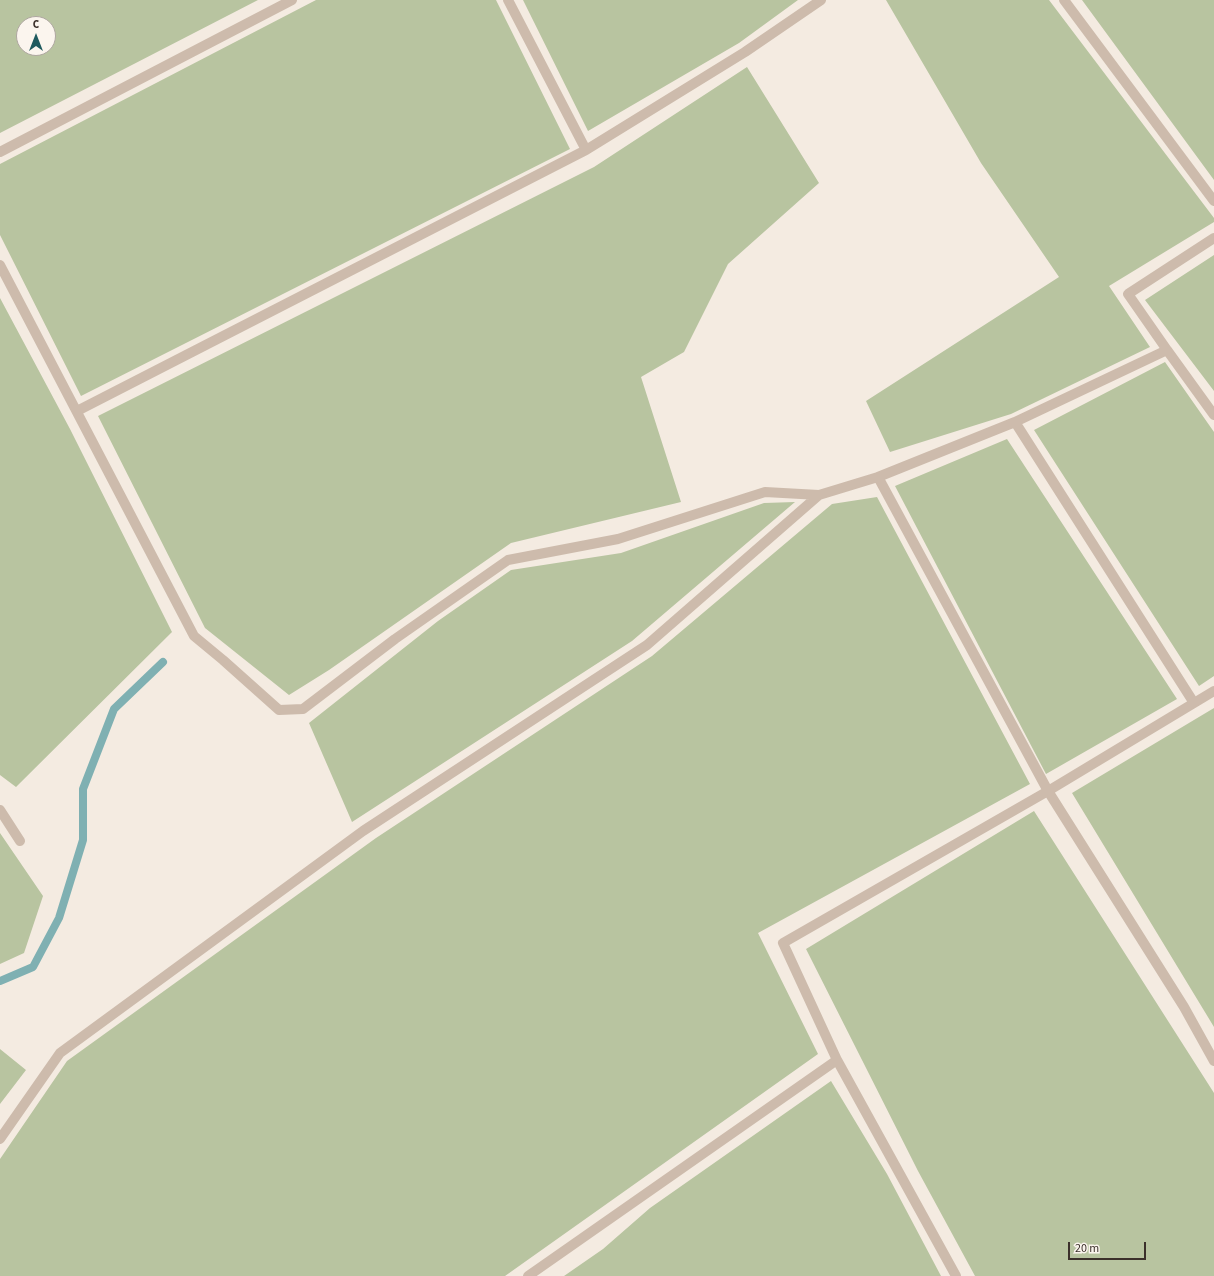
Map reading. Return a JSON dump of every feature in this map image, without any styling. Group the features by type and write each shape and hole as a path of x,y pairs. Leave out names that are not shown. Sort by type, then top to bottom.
{"lane":[{"path":"0,152 292,0"},
{"path":"508,0 586,150"},
{"path":"77,411 586,150 745,52 821,0"},
{"path":"1064,0 1214,201"},
{"path":"1214,238 1128,294 1214,415"},
{"path":"0,265 194,636 279,710 303,709 395,639 508,560 618,540 765,492 819,496 878,477 1015,422 1167,350"},
{"path":"1015,422 1194,703"},
{"path":"878,477 1048,791 1184,1007 1214,1061"},
{"path":"0,1139 60,1053 363,831 647,645 819,496"},
{"path":"956,1276 837,1060 783,943 1048,791 1214,691"},
{"path":"0,810 20,841"},
{"path":"528,1276 837,1060"}],"green space":[{"path":"0,0 258,0 0,133"},
{"path":"316,0 496,0 570,149 81,396 0,235 0,164"},
{"path":"523,0 798,0 739,43 588,131"},
{"path":"886,0 1049,0 1214,218 1214,222 1109,286 1150,347 1011,414 890,452 866,401 1059,277 981,163"},
{"path":"1082,0 1214,0 1214,180"},
{"path":"747,67 819,183 728,264 684,352 641,377 681,502 511,543 329,670 289,695 205,628 98,416 594,167"},
{"path":"1214,255 1214,391 1145,300"},
{"path":"0,298 70,429 172,632 16,787 0,775"},
{"path":"1165,362 1214,432 1214,676 1199,686 1034,430"},
{"path":"1007,439 1177,699 1046,774 895,486"},
{"path":"877,497 1030,784 758,933 818,1054 505,1276 0,1276 0,1159 67,1061 376,838 652,656 832,504"},
{"path":"795,502 632,641 352,822 309,723 438,621 511,570 621,553 764,503"},
{"path":"1214,708 1214,1027 1072,793"},
{"path":"1034,811 1214,1093 1214,1276 975,1276 918,1171 806,949"},
{"path":"0,833 43,896 24,953 0,964"},
{"path":"0,1049 26,1070 0,1104"},
{"path":"831,1081 887,1174 941,1276 564,1276 603,1249 650,1208"}],"waterway":[{"path":"0,981 33,967 59,918 83,840 83,789 114,709 163,662"}]}
